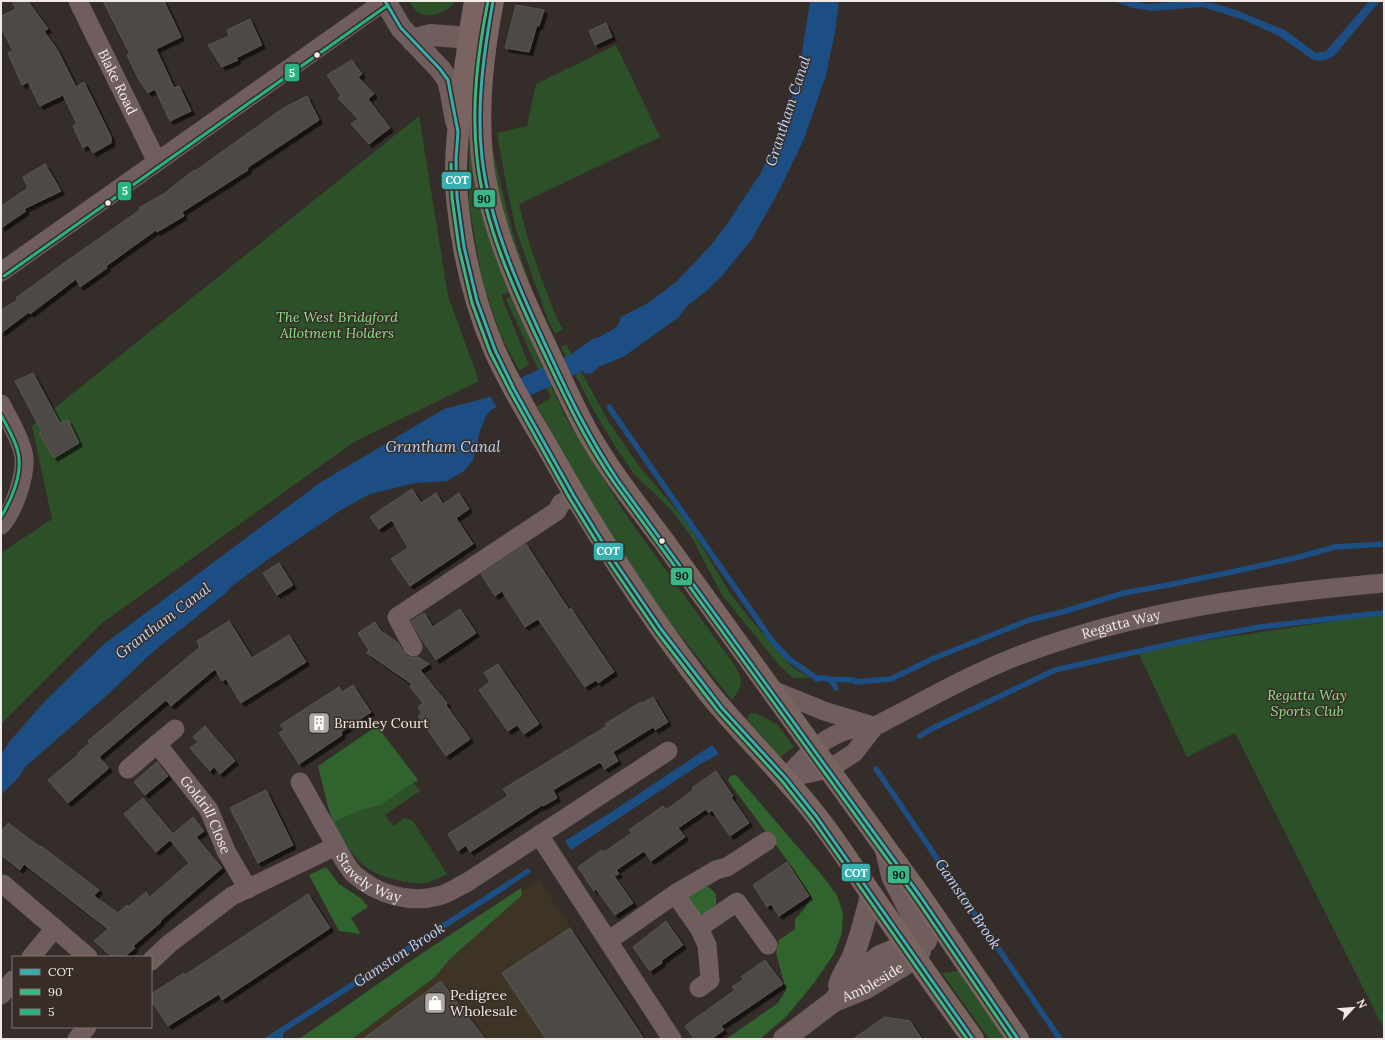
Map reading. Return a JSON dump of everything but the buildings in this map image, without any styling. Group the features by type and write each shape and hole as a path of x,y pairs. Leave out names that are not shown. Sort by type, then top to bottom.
{"highway":[{"path":"475,1 482,159 489,199 519,290 581,421 626,491 829,769 1018,1039"},
{"path":"493,1 477,38 458,132 456,159 457,198 464,247 477,301 495,350 514,389 574,496 613,560 661,629 722,708 786,778 817,817 871,895 914,948 973,1039"}],"street":[{"name":"Blake Road","path":"78,1 157,162"},
{"path":"1,272 386,1 401,28 440,69 448,80 458,132"},
{"path":"412,40 430,35 477,38"},
{"path":"1,404 18,439 23,454 24,465 18,494 6,519 1,525"},
{"path":"413,647 397,617 557,511 561,503 574,496"},
{"name":"Regatta Way","path":"786,778 813,748 843,731 875,726 994,666 1081,634 1138,618 1228,602 1284,593 1384,583"},
{"path":"770,689 824,711 875,726"},
{"name":"Regatta Way","path":"786,778 829,769 854,753 875,726"},
{"path":"128,769 175,729"},
{"name":"Goldrill Close","path":"157,744 209,810 226,851 248,889"},
{"name":"Stavely Way","path":"152,960 169,944 232,896 336,846 354,874 374,888 394,895 418,898 438,896 466,883 668,751"},
{"path":"300,782 336,846"},
{"path":"538,835 672,1039"},
{"path":"608,941 675,894 716,870 727,867 767,841"},
{"path":"886,850 892,876 918,927 914,948"},
{"path":"3,884 87,956"},
{"path":"675,894 699,928 707,945 710,980 699,988"},
{"path":"834,1001 843,973 852,958 858,941 871,895"},
{"path":"699,928 737,902 768,945"},
{"path":"33,956 54,928"},
{"name":"Ambleside","path":"784,1039 834,1001 858,973 880,956 914,948 948,937"},
{"path":"1,995 12,981"},
{"path":"77,1039 86,1028"}],"shaded area":[{"path":"539,880 644,1039 299,1039 450,939"}],"green space":[{"path":"456,1 451,6 439,13 426,15 414,9 410,2"},
{"path":"616,45 660,137 519,204 535,262 554,312 563,329 555,334 548,320 516,230 497,133 527,126 536,84"},
{"path":"469,102 481,207 509,292 501,295 529,365 519,370 501,336 483,284 469,204"},
{"name":"The West Bridgford Allotment Holders","path":"419,116 448,296 479,381 354,442 102,623 1,724 1,553 52,519 32,426"},
{"path":"491,142 515,241 529,281 525,283 499,196 492,160"},
{"path":"511,296 565,416 626,515 735,666 740,676 741,683 732,700 656,605 594,507 537,406 551,398 506,299"},
{"path":"566,344 608,421 642,470 687,522 730,593 750,619 793,668 811,678 793,678 779,665 722,595 692,538 672,511 634,474 615,446 593,409 561,347"},
{"name":"Regatta Way Sports Club","path":"1384,614 1384,1029 1235,733 1187,757 1138,652 1187,643"},
{"path":"755,713 777,724 794,747 780,757 747,720 749,714"},
{"path":"377,726 418,780 379,806 361,810 333,822 318,766"},
{"path":"736,775 821,874 837,895 843,913 842,933 834,954 814,983 786,1017 760,1039 726,1039 778,1003 786,990 776,953 779,940 795,929 795,919 805,908 811,896 787,860 728,781 730,776"},
{"path":"414,783 420,791 385,815 393,826 405,818 413,821 447,874 433,881 424,883 407,882 385,877 365,866 351,852 333,822 361,810 379,806"},
{"path":"326,867 339,884 362,899 368,907 351,918 361,934 339,931 309,875"},
{"path":"700,884 710,888 716,894 716,905 714,911 697,919 684,904 690,889"},
{"path":"521,888 522,895 451,958 435,977 352,1039 299,1039 418,956"},
{"path":"959,971 1005,1039 989,1039 942,973"}],"water":[{"name":"Grantham Canal","path":"810,1 839,1 835,32 826,75 804,139 780,189 752,239 721,277 686,307 679,317 623,357 598,367 592,373 585,374 572,356 576,350 617,327 621,317 648,303 676,282 712,244 760,174 780,133 798,78"},
{"path":"1113,1 1133,1 1148,4 1189,1 1212,3 1236,10 1285,30 1316,53 1326,51 1369,1 1380,1 1334,56 1326,60 1319,61 1313,60 1279,36 1241,19 1202,7 1152,11 1133,8"},
{"name":"Grantham Canal","path":"536,375 541,386 492,409 487,414 480,431 473,460 464,471 447,481 415,483 370,494 344,508 270,558 232,586 226,593 154,651 104,698 24,768 19,777 1,795 1,755 9,742 46,700 104,644 321,482 444,409 486,398"},
{"path":"712,745 719,754 699,765 571,850 565,841"},
{"path":"528,868 531,872 283,1033 283,1039 278,1039 276,1037 273,1039 263,1039"}],"pier":[{"path":"522,379 529,394 497,408 489,394"}],"waterway":[{"name":"Grantham Canal","path":"514,392 576,363 599,347"},
{"path":"609,407 773,642 790,660 818,679"},
{"path":"828,679 853,680 856,682 891,679 932,659 1029,620 1066,611 1124,593 1227,573 1299,557 1335,547 1384,544"},
{"path":"920,736 931,729 1055,670 1189,640 1260,627 1384,613"},
{"name":"Gamston Brook","path":"816,679 828,679 836,688"},
{"name":"Gamston Brook","path":"876,769 1060,1039"}],"transit line":[{"name":"COT","path":"385,1 401,28 440,69 448,80 458,132 456,159 457,197 464,247 477,301 495,350 514,389 574,496 613,559 661,629 722,708 786,778 817,817 973,1039"},
{"name":"90","path":"488,1 481,40 475,98 475,138 481,183 486,208 501,256 531,326 567,401 594,451 615,484 917,900 1012,1039"},
{"name":"COT","path":"493,1 484,59 480,98 480,138 486,183 491,207 506,254 571,399 598,449 619,482 921,897 1018,1039"},
{"name":"5","path":"4,276 388,5"},
{"name":"90","path":"451,164 452,198 459,248 472,303 490,352 570,499 609,562 657,632 718,711 782,781 813,820 967,1039"},
{"name":"5","path":"1,415 15,442 19,460 16,486 1,517"}],"place":[{"name":"Bramley Court","path":"319,723"},
{"name":"Pedigree Wholesale","path":"435,1003"}]}
